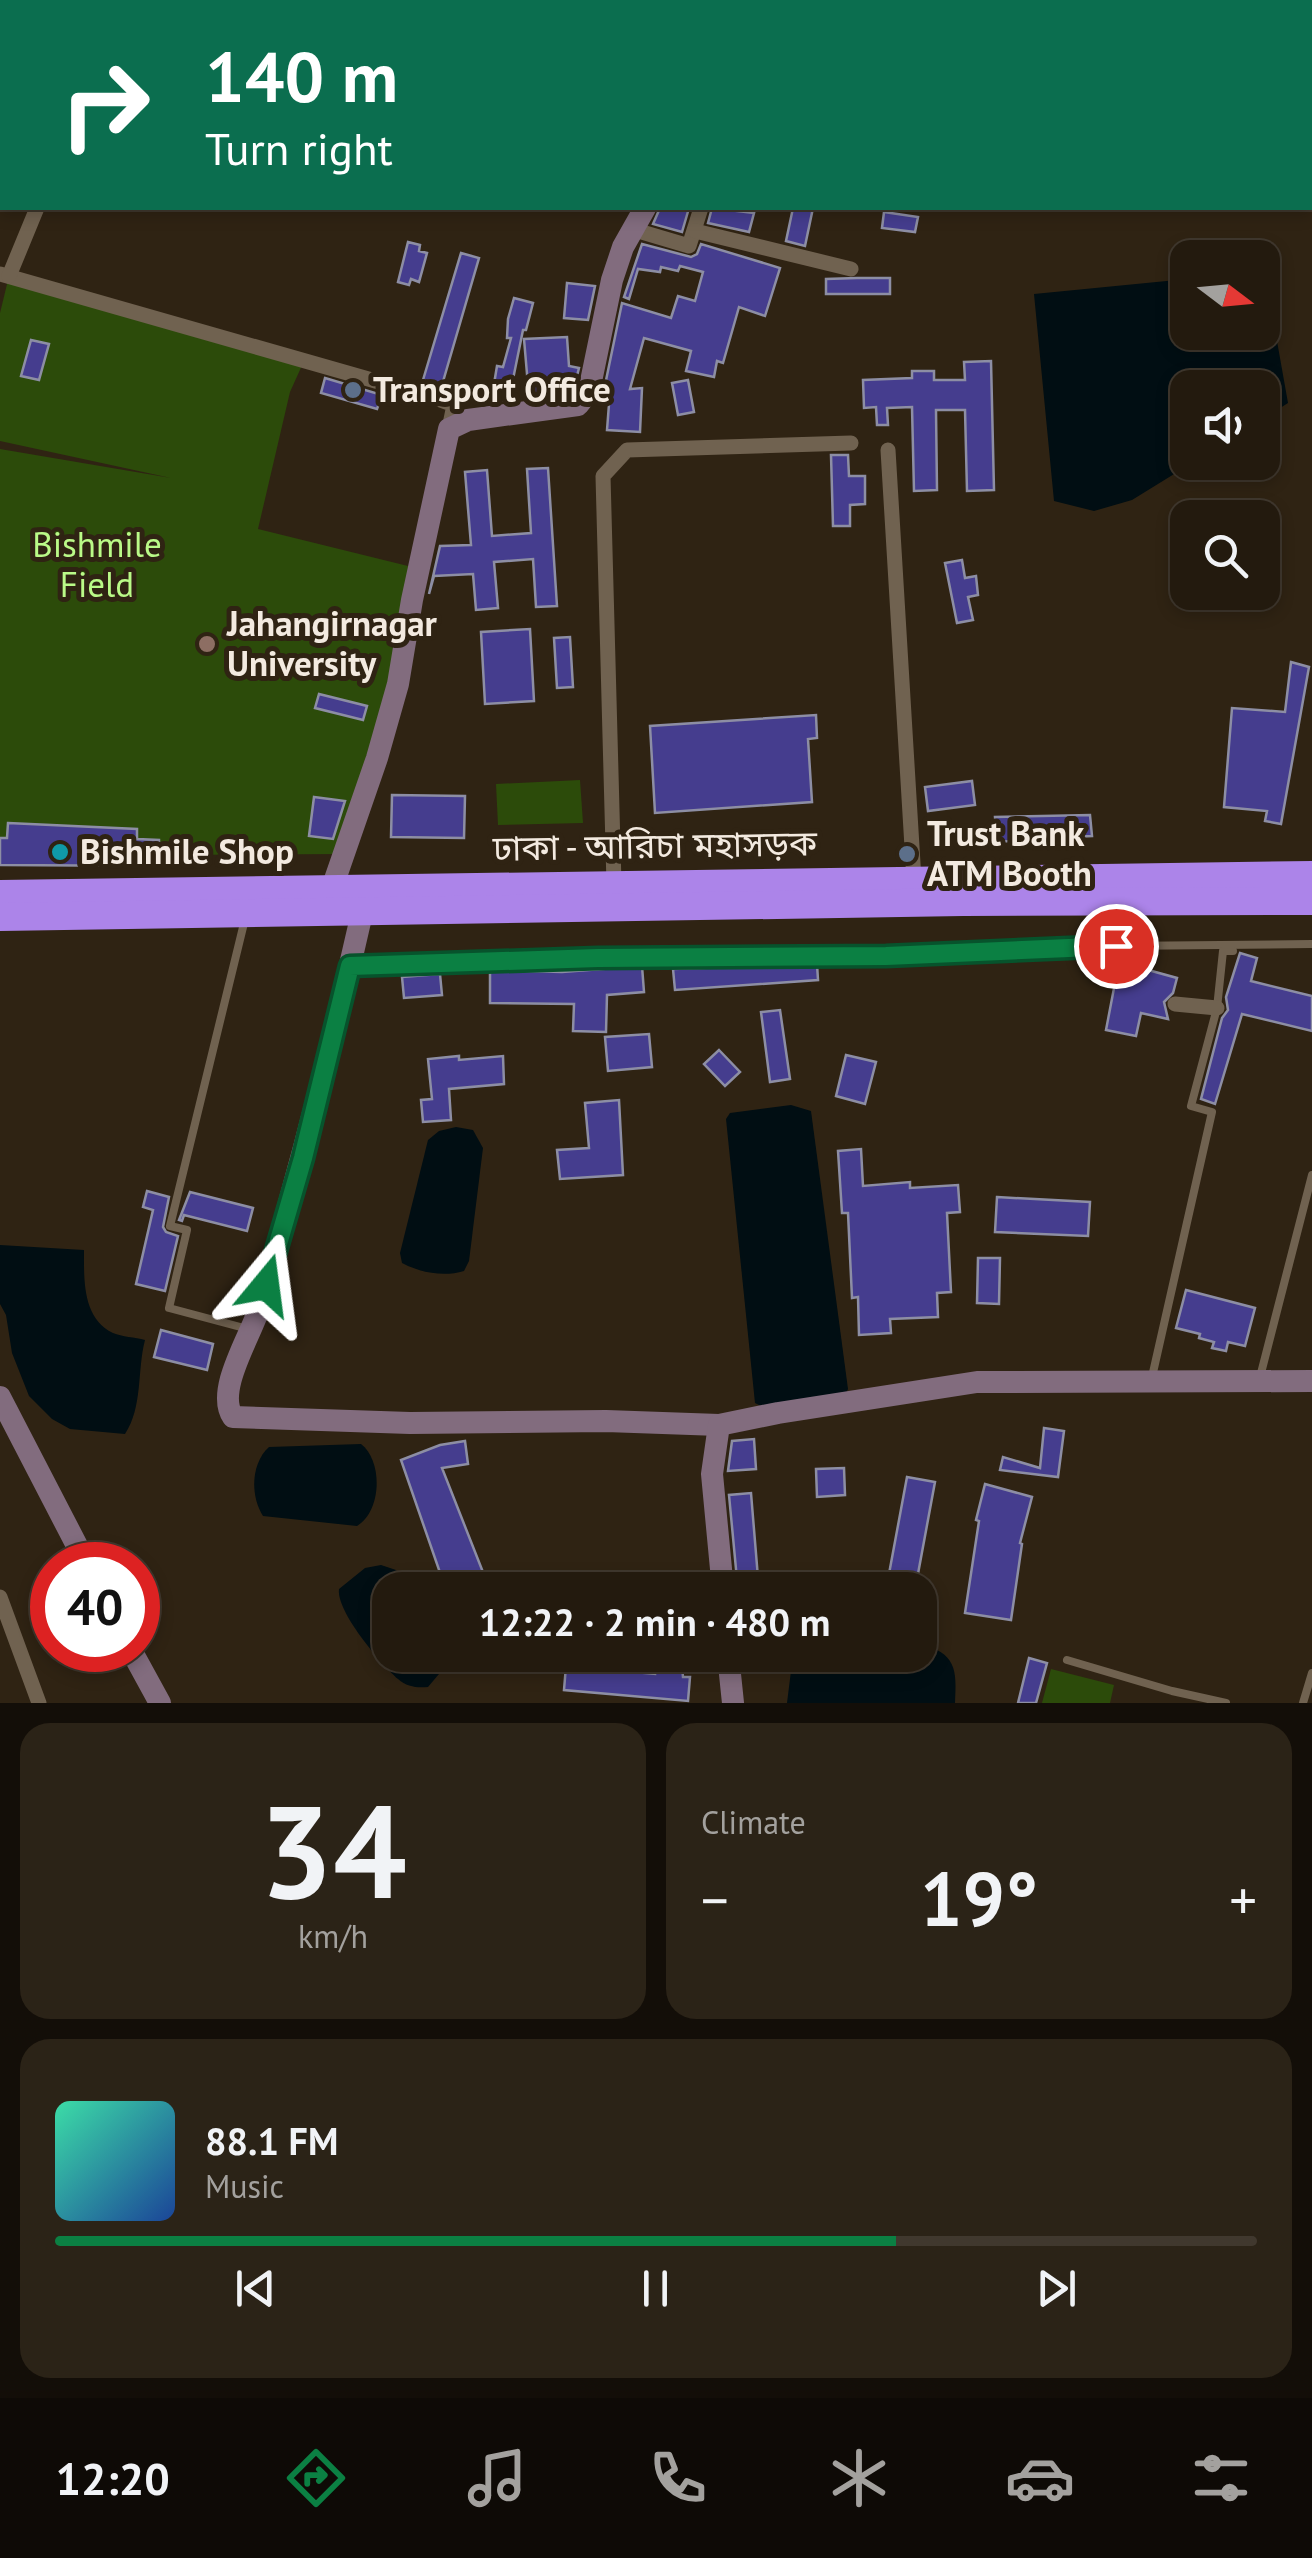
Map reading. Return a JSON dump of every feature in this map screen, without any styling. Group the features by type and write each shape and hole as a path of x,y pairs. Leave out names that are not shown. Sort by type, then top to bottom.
{"highway":[{"name":"ঢাকা - আরিচা মহাসড়ক","path":"0,894 1312,875"},
{"name":"ঢাকা - আরিচা মহাসড়ক","path":"0,917 943,902 1312,901"}],"street":[{"path":"37,210 4,275 454,405 398,684 332,888"},
{"path":"449,429 468,420 578,405 589,391 623,247 644,210"},
{"path":"635,230 686,247 700,210"},
{"path":"695,231 851,269"},
{"path":"614,884 603,476 628,450 851,443"},
{"path":"888,450 914,880"},
{"path":"362,913 303,1158 226,1399 228,1410 237,1419 719,1426 977,1382 1312,1381"},
{"path":"1175,1004 1217,1008"},
{"path":"0,1397 75,1542"},
{"path":"719,1426 712,1474 720,1572"},
{"path":"0,1598 38,1703"},
{"path":"143,1672 160,1703"},
{"path":"729,1672 732,1703"}],"lane":[{"path":"246,914 170,1226 187,1230 169,1308 251,1330"},
{"path":"350,966 598,958 886,956 1116,946 1312,947"},
{"path":"1151,1381 1212,1112 1191,1106 1217,1008 1224,951 1312,947"},
{"path":"1259,1381 1312,1176"},
{"path":"1067,1660 1226,1703"},
{"path":"1303,1703 1312,1673"}],"green space":[{"name":"Jahangirnagar University","path":"9,276 304,361 290,392 258,529 408,566 398,684 344,854 159,855 158,840 0,838 0,449 171,478 0,441 0,313"},
{"path":"580,780 583,823 498,825 496,784"},
{"path":"1051,1669 1114,1685 1110,1703 1042,1703"}],"shaded area":[{"path":"1170,281 1170,350 1279,350 1288,403 1280,408 1280,370 1170,370 1170,477 1132,500 1094,511 1054,501 1034,294"},
{"path":"791,1105 811,1111 848,1389 845,1396 761,1406 755,1403 726,1119 730,1113"},
{"path":"456,1127 473,1130 483,1148 469,1261 464,1271 425,1272 402,1263 400,1253 428,1140 439,1131"},
{"path":"0,1245 84,1250 87,1297 95,1318 113,1333 145,1340 137,1400 125,1434 70,1429 52,1419 29,1396 12,1353 6,1315 0,1304"},
{"path":"361,1444 373,1462 377,1486 371,1509 357,1526 263,1516 254,1480 269,1447"},
{"path":"381,1565 398,1572 372,1572 372,1649 344,1610 339,1589 365,1568"},
{"path":"937,1650 952,1664 954,1672 955,1703 787,1703 791,1672 937,1672"},
{"path":"391,1672 441,1672 428,1687 401,1682"}],"building":[{"path":"659,210 688,210 682,232 653,224"},
{"path":"711,210 754,213 749,232 708,223"},
{"path":"793,210 813,210 805,246 786,241"},
{"path":"884,212 918,217 915,232 882,228"},
{"path":"408,242 420,245 419,251 427,253 419,282 411,279 409,285 398,282"},
{"path":"642,244 691,257 701,244 780,268 765,316 739,307 723,363 717,361 714,377 686,371 691,351 644,338 630,389 642,388 640,432 607,430 609,404 604,390 622,303 671,318 678,296 695,301 703,272 680,266 678,271 661,267 660,272 638,269 629,299 624,297"},
{"path":"461,253 479,258 442,385 423,380"},
{"path":"890,278 890,294 826,294 826,279"},
{"path":"567,283 595,286 588,320 564,318"},
{"path":"514,298 533,303 523,330 509,399 491,402 497,366 503,367 511,338 507,338 508,319"},
{"path":"567,337 569,366 579,368 575,384 570,391 529,397 524,339"},
{"path":"31,340 49,344 39,380 21,376"},
{"path":"991,361 994,490 967,491 965,410 936,410 937,490 914,491 912,407 887,408 888,425 877,425 876,407 864,408 863,380 912,378 912,371 934,371 934,380 965,380 964,362"},
{"name":"Transport Office","path":"325,378 382,395 377,409 321,393"},
{"path":"688,380 694,412 678,415 672,383"},
{"path":"831,455 848,455 849,476 865,476 865,504 850,505 850,526 833,526"},
{"path":"548,468 557,606 536,607 533,559 494,562 498,608 476,610 473,574 434,576 429,594 440,546 471,545 465,472 487,470 492,536 531,533 527,469"},
{"path":"962,560 965,578 976,576 978,595 968,597 973,620 957,623 945,563"},
{"path":"530,629 534,701 485,704 481,632"},
{"path":"570,637 573,687 557,688 554,638"},
{"path":"1291,662 1309,667 1281,824 1265,821 1267,811 1224,807 1232,708 1285,712"},
{"path":"319,694 367,706 363,720 315,708"},
{"path":"816,715 817,738 808,739 812,802 655,813 650,726"},
{"path":"972,781 975,805 928,811 925,787"},
{"path":"392,795 465,796 464,838 391,837"},
{"path":"314,797 345,801 333,839 309,836"},
{"path":"1090,815 1092,836 1044,844 1026,845 1025,840 997,842 995,817"},
{"path":"8,823 137,829 137,839 159,840 159,866 0,865 0,838 7,838"},
{"path":"1240,953 1257,958 1251,981 1312,996 1312,1031 1242,1014 1215,1104 1201,1099 1222,1018 1228,1010 1226,997"},
{"path":"1119,962 1177,978 1173,993 1164,1002 1168,1019 1141,1013 1136,1036 1106,1030"},
{"path":"817,964 818,980 675,990 673,969"},
{"path":"642,966 644,992 607,995 606,1032 573,1031 574,1004 490,1003 490,970 562,972"},
{"path":"440,974 442,995 404,998 402,977"},
{"path":"780,1010 790,1079 770,1082 761,1012"},
{"path":"649,1034 652,1067 608,1071 605,1037"},
{"path":"719,1050 740,1072 725,1086 704,1064"},
{"path":"846,1055 876,1062 865,1104 836,1096"},
{"path":"459,1056 459,1060 503,1056 504,1084 449,1089 451,1120 423,1122 421,1100 432,1099 428,1059"},
{"path":"619,1100 623,1175 560,1179 557,1150 589,1148 585,1103"},
{"path":"861,1149 863,1186 910,1182 910,1188 958,1185 960,1212 947,1213 951,1292 937,1293 938,1317 890,1319 891,1333 859,1335 858,1297 852,1298 848,1213 842,1213 838,1151"},
{"path":"147,1191 169,1197 163,1227 178,1236 165,1291 136,1284 153,1210 143,1207"},
{"path":"190,1192 253,1208 247,1231 184,1215 179,1220"},
{"path":"997,1197 1090,1202 1088,1236 995,1232"},
{"path":"978,1258 1000,1258 999,1304 977,1303"},
{"path":"1186,1290 1255,1308 1245,1346 1228,1342 1226,1351 1212,1348 1214,1342 1199,1338 1200,1334 1176,1328"},
{"path":"161,1330 213,1344 207,1370 154,1357"},
{"path":"1044,1428 1064,1431 1058,1477 1000,1470 1003,1457 1040,1468"},
{"path":"754,1439 756,1469 728,1471 732,1441"},
{"path":"465,1441 468,1464 442,1468 483,1572 440,1572 401,1460 440,1445"},
{"path":"844,1468 845,1495 817,1497 816,1469"},
{"path":"907,1477 935,1482 918,1572 889,1572"},
{"path":"985,1484 1032,1497 1020,1543 1011,1620 965,1613 979,1521 976,1520"},
{"path":"751,1493 758,1572 736,1572 729,1495"},
{"path":"1029,1658 1047,1663 1036,1703 1018,1703"},
{"path":"566,1672 683,1672 683,1677 690,1677 688,1701 564,1690"}],"place":[{"name":"Transport Office","path":"353,390"},
{"name":"Jahangirnagar University","path":"207,644"},
{"name":"Bishmile Shop","path":"60,852"},
{"name":"Trust Bank ATM Booth","path":"907,854"}],"route":[{"path":"266,1285 303,1158 350,966 598,958 886,956 1116,946"}],"park label":[{"name":"Bishmile Field","path":"97,565"}]}
